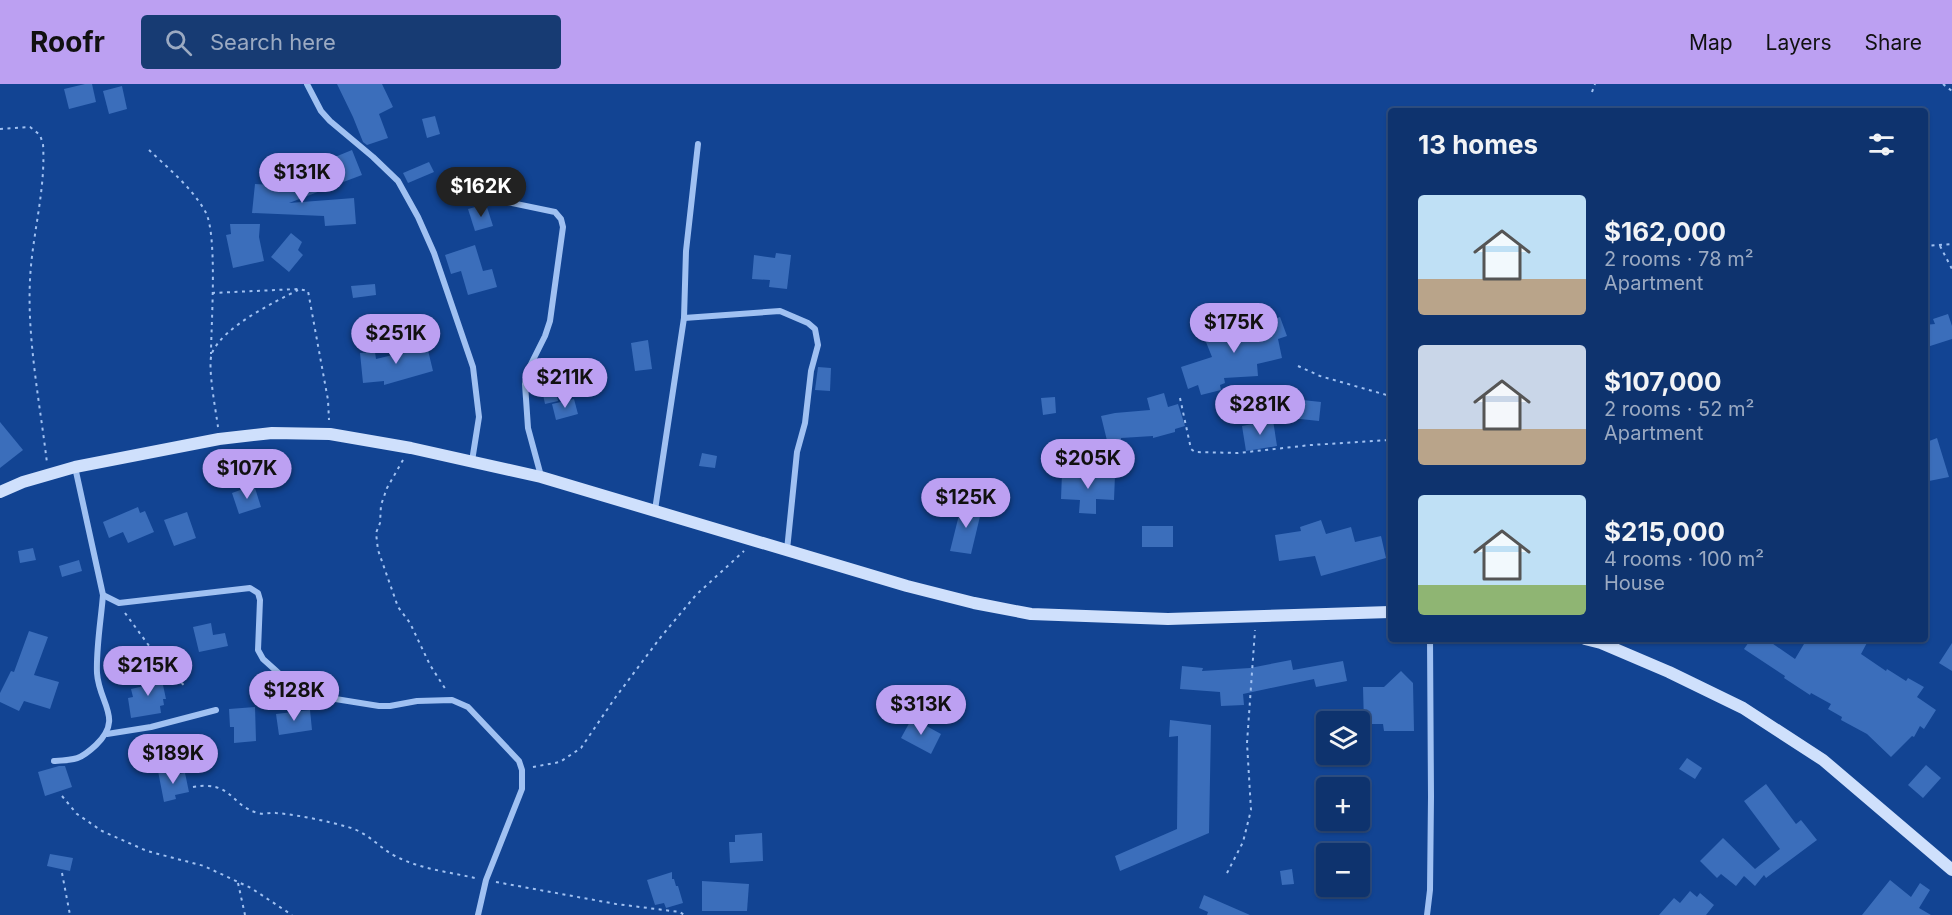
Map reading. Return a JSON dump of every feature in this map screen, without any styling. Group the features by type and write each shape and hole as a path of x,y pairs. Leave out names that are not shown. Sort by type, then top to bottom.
{"main road":[{"path":"0,492 48,474 75,467 219,439 272,433 330,434 411,447 541,477 907,586 974,603 1031,614 1168,619 1388,612"},
{"path":"1597,642 1669,672 1743,708 1823,760 1952,870"}],"street":[{"path":"308,84 321,111 330,121 374,157 398,181 434,253 473,367 479,417 472,461"},
{"path":"655,510 684,318 686,251 698,144"},
{"path":"507,202 555,212 561,219 563,227 550,321 543,342 528,370 525,384 528,428 541,477"},
{"path":"684,318 780,311 808,322 815,329 818,345 811,371 805,423 797,452 787,550"},
{"path":"54,761 83,757 106,734 110,722 98,676 103,595 75,467"},
{"path":"103,595 119,603 250,588 256,591 260,600 258,650 263,659 306,692 379,706 417,701 452,700 468,707 479,716 519,761 522,770 522,789 486,880 478,915"},
{"path":"1427,915 1430,890 1430,642"},
{"path":"106,734 151,728 216,710"}],"path":[{"path":"1592,92 1595,84"},
{"path":"1943,84 1952,91"},
{"path":"0,129 30,128 40,135 43,144 30,295 31,327 48,474"},
{"path":"149,150 176,175 206,212 212,245 212,379 219,439"},
{"path":"1928,246 1952,244"},
{"path":"1940,246 1952,269"},
{"path":"212,354 222,337 273,303 300,289"},
{"path":"212,293 307,290 310,295 328,400 330,434"},
{"path":"1298,366 1320,376 1388,395"},
{"path":"1180,398 1191,449 1195,452 1238,453 1388,440"},
{"path":"411,447 387,488 381,505 376,539 398,607 410,623 430,665 452,700"},
{"path":"522,770 560,762 581,748 640,663 689,603 754,541"},
{"path":"119,603 166,669 186,687"},
{"path":"1227,873 1243,842 1251,810 1247,743 1256,615"},
{"path":"193,788 206,785 227,791 243,805 258,813 274,813 348,827 362,832 394,855 430,869 616,904 680,912 684,915"},
{"path":"62,796 77,814 102,831 147,851 204,866 251,888 292,915"},
{"path":"62,873 70,915"},
{"path":"237,882 244,915"}],"building":[{"path":"92,84 96,102 69,109 64,89"},
{"path":"337,84 382,84 393,107 379,114 388,138 367,145 363,142"},
{"path":"122,86 127,109 109,114 103,91"},
{"path":"435,116 440,134 427,138 422,119"},
{"path":"352,150 362,175 330,187 324,171 333,168 330,159"},
{"path":"429,162 434,172 408,183 403,173"},
{"path":"255,184 328,188 289,203 354,198 356,224 325,226 324,216 252,213"},
{"path":"486,204 493,226 475,231 468,209"},
{"path":"230,224 260,224 259,237 264,261 233,268 226,235 231,234"},
{"path":"291,233 302,242 298,250 303,255 289,272 271,257"},
{"path":"475,245 483,271 492,269 497,287 468,295 461,271 451,274 445,255"},
{"path":"776,253 791,255 787,289 769,287 770,280 752,279 754,255 775,258"},
{"path":"375,284 376,295 353,298 351,286"},
{"path":"1948,314 1952,326 1952,339 1928,347 1928,325 1935,324 1933,319"},
{"path":"1280,317 1287,336 1278,339 1282,358 1257,364 1258,376 1224,378 1225,383 1220,385 1221,390 1201,395 1198,385 1188,389 1181,367 1212,357 1200,327 1219,320 1224,331 1254,326"},
{"path":"648,340 652,369 635,371 631,343"},
{"path":"426,342 433,371 384,385 384,381 363,383 360,353 375,352 376,359 401,353 399,348"},
{"path":"818,367 831,368 830,391 815,390"},
{"path":"555,387 558,401 545,404 542,390"},
{"path":"1164,393 1168,407 1178,404 1185,426 1175,429 1175,432 1153,438 1153,436 1121,438 1124,470 1110,471 1111,457 1101,416 1150,410 1147,398"},
{"path":"1055,397 1056,413 1043,415 1041,398"},
{"path":"574,399 578,414 556,420 552,404"},
{"path":"1293,399 1321,402 1319,421 1291,418"},
{"path":"1273,420 1277,446 1246,451 1242,426"},
{"path":"0,422 23,450 0,468"},
{"path":"1937,438 1949,477 1929,481 1928,441"},
{"path":"702,453 717,456 715,468 699,466"},
{"path":"1062,473 1115,475 1114,500 1096,499 1096,514 1079,513 1080,500 1061,499"},
{"path":"254,485 261,507 239,514 232,493"},
{"path":"962,503 982,508 971,554 950,551"},
{"path":"138,507 140,513 145,511 154,532 128,543 123,532 109,538 103,522"},
{"path":"187,512 196,538 174,546 164,520"},
{"path":"1321,520 1326,534 1351,527 1355,542 1381,536 1386,558 1321,576 1315,556 1279,561 1275,535 1301,531 1300,527"},
{"path":"1142,526 1173,526 1173,547 1142,547"},
{"path":"33,548 36,560 20,563 18,551"},
{"path":"79,560 82,571 62,577 59,566"},
{"path":"211,623 213,635 225,633 228,646 199,652 193,627"},
{"path":"29,631 48,637 34,675 59,682 50,709 24,701 19,711 0,702 0,693 11,671 14,672"},
{"path":"1749,642 1770,642 1795,659 1805,642 1867,642 1861,654 1886,671 1887,669 1906,681 1908,678 1924,687 1917,697 1936,710 1924,729 1920,726 1914,737 1912,736 1891,757 1867,734 1841,720 1842,717 1828,709 1831,704 1811,693 1810,695 1744,649"},
{"path":"1952,643 1952,671 1939,663"},
{"path":"1291,660 1293,670 1343,661 1347,681 1316,687 1314,679 1243,694 1244,705 1221,706 1220,692 1180,689 1182,666 1203,668 1202,671 1250,668"},
{"path":"160,671 166,699 163,699 164,705 160,706 161,713 131,718 128,698 133,697 131,689 151,682 149,673"},
{"path":"1401,671 1413,683 1414,731 1384,731 1383,724 1370,724 1370,711 1364,711 1363,687 1384,687"},
{"path":"255,707 256,741 234,743 234,727 230,727 229,709"},
{"path":"310,710 312,730 279,735 276,714"},
{"path":"912,718 941,734 931,754 901,738"},
{"path":"1170,720 1211,725 1209,833 1120,871 1115,856 1177,829 1178,736 1169,737"},
{"path":"1687,758 1702,768 1695,779 1679,769"},
{"path":"1926,765 1941,778 1923,798 1908,785"},
{"path":"65,766 72,787 45,796 38,772"},
{"path":"169,769 171,775 185,773 189,792 175,795 176,799 164,802 158,771"},
{"path":"1766,784 1796,824 1801,820 1817,840 1766,878 1764,875 1755,886 1744,876 1736,886 1721,874 1717,878 1700,861 1723,838 1755,869 1780,849 1744,801"},
{"path":"762,833 763,861 730,863 729,842 735,842 735,835"},
{"path":"50,854 73,858 70,871 47,866"},
{"path":"1292,869 1294,884 1282,885 1280,871"},
{"path":"672,872 672,879 678,886 683,903 666,908 664,903 655,905 647,880"},
{"path":"1890,880 1911,897 1920,883 1930,890 1919,908 1931,915 1862,915"},
{"path":"702,881 749,884 747,911 702,911"},
{"path":"1690,891 1697,897 1700,893 1714,905 1706,915 1659,915 1674,898 1680,903"},
{"path":"1204,895 1250,915 1207,915 1208,912 1199,908"}]}
